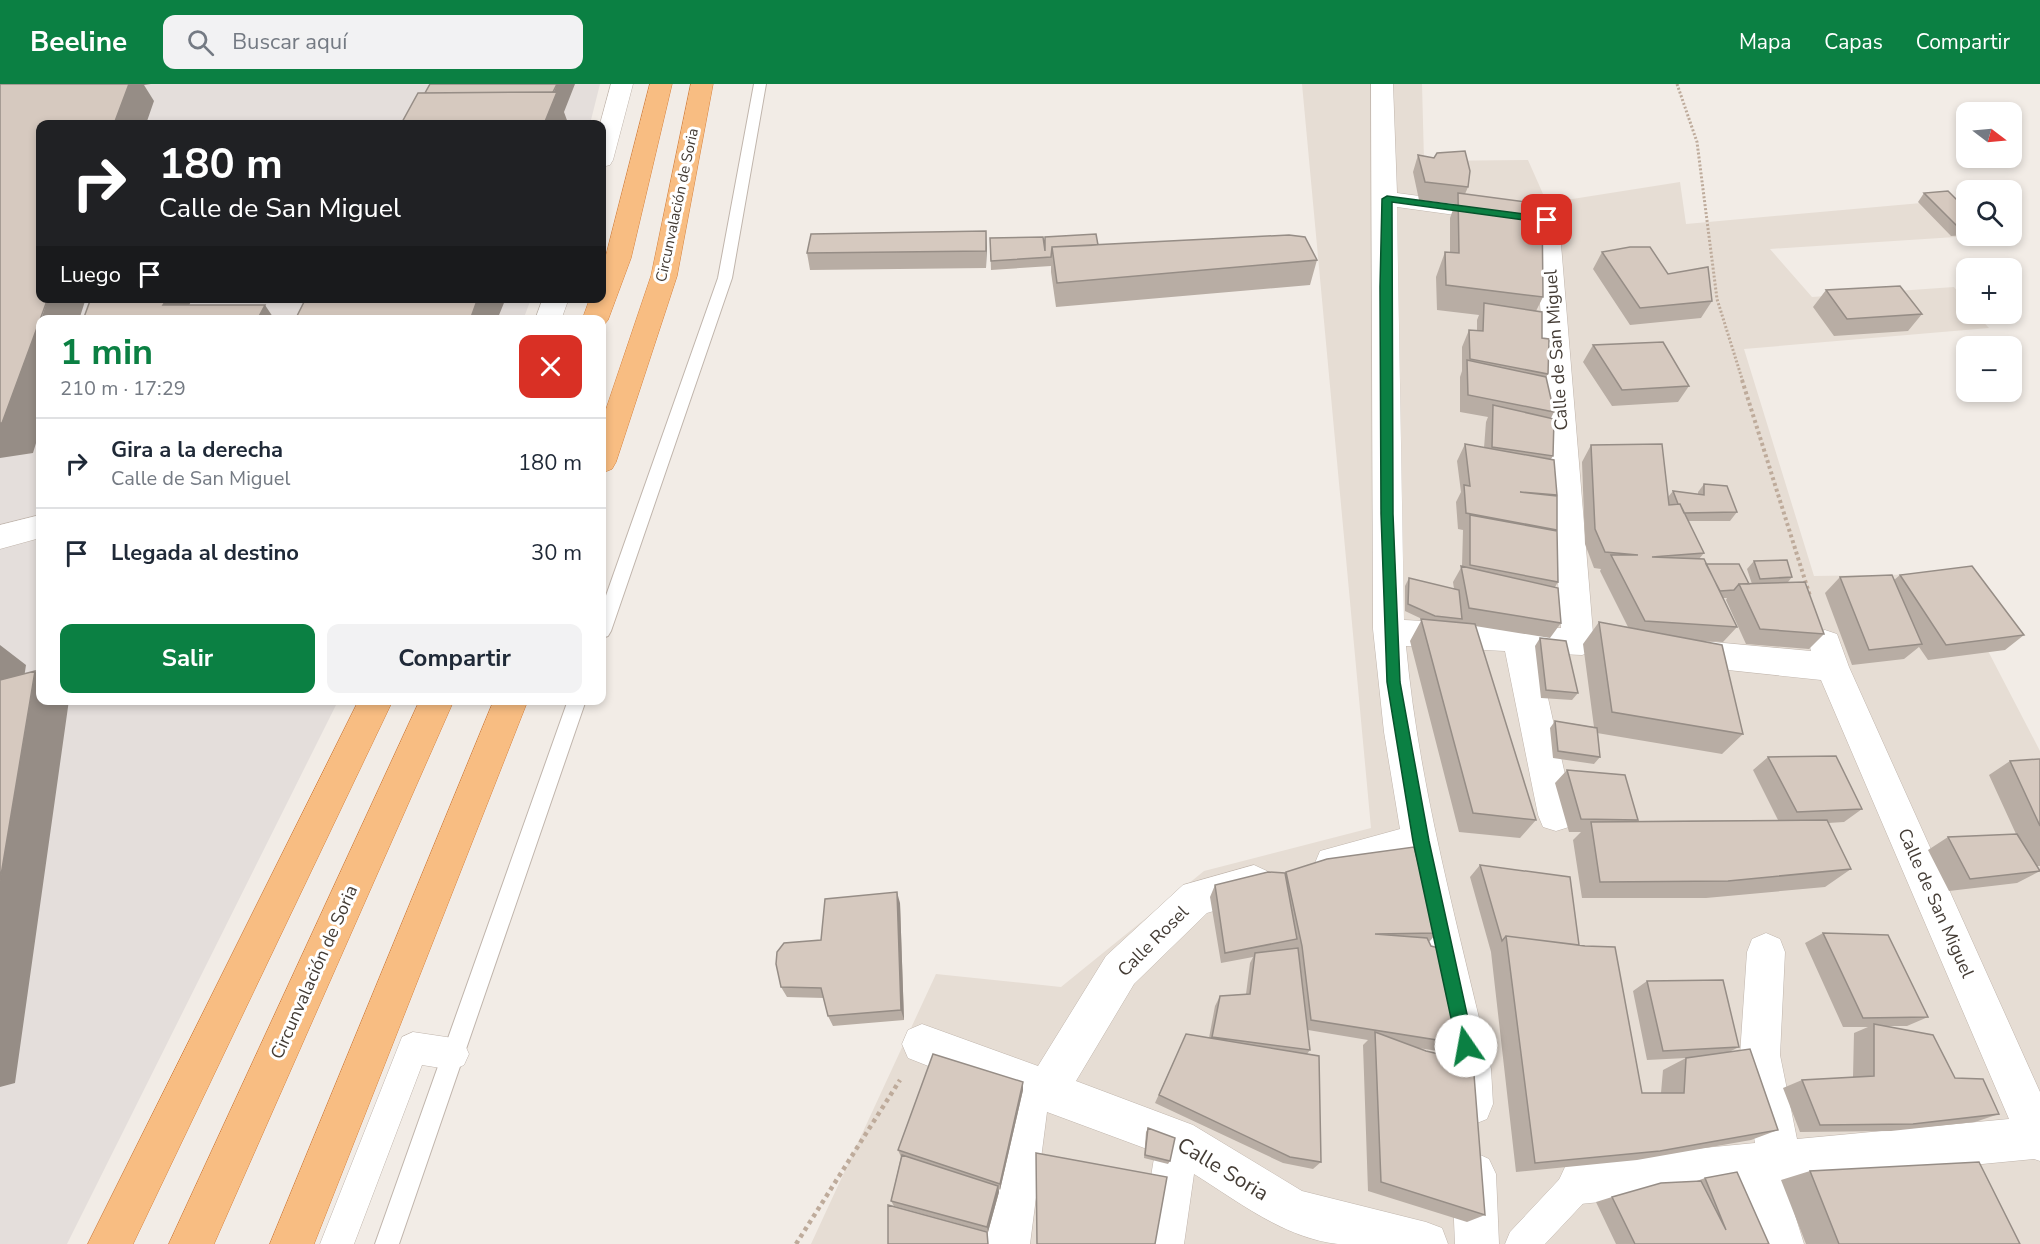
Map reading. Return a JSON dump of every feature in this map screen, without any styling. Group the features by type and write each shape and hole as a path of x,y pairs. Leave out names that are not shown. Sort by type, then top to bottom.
{"highway":[{"path":"606,292 619,258 661,84"},
{"name":"Circunvalación de Soria","path":"606,450 664,276 702,84"},
{"path":"110,1244 374,705"},
{"name":"Circunvalación de Soria","path":"191,1244 435,705"},
{"path":"292,1244 509,705"}],"street":[{"path":"606,145 622,84"},
{"path":"1382,84 1387,199 1385,298 1390,632 1394,682 1421,841 1470,1069 1477,1244"},
{"name":"Calle de San Miguel","path":"1387,199 1547,220 1578,642"},
{"path":"0,537 36,528"},
{"path":"1390,632 1613,645"},
{"path":"1519,640 1556,815"},
{"path":"1647,649 1828,655"},
{"name":"Calle de San Miguel","path":"1828,655 2039,1138"},
{"name":"Calle Rosel","path":"1038,1087 1120,970 1196,898 1421,841"},
{"path":"1766,952 1760,1055 1769,1164 1782,1244"},
{"name":"Calle Soria","path":"922,1044 1178,1140 1294,1211 1426,1244"},
{"path":"336,1244 413,1048 453,1054"},
{"path":"1008,1244 1038,1087"},
{"path":"1522,1244 1580,1182 2039,1138"},
{"path":"1162,1244 1178,1140"}],"lane":[{"path":"606,620 725,278 760,84"},
{"path":"387,1244 575,705"}],"path":[{"path":"1677,84 1697,142 1717,299 1828,655"},
{"path":"796,1244 922,1044"}],"shaded area":[{"path":"0,84 600,84 591,120 36,120 36,303 529,303 525,315 36,315 36,705 336,705 67,1244 0,1244"},
{"path":"1302,84 1422,84 1424,161 1528,160 1547,203 1680,182 1686,224 1955,200 1956,237 1770,249 1812,297 1954,287 1956,290 1956,324 1985,324 1989,328 1744,349 1814,576 1948,574 2040,751 2040,1244 811,1244 936,974 1061,987 1204,871 1371,828"}],"building":[{"path":"0,84 129,84 116,120 36,120 36,303 46,303 42,315 36,315 36,331 2,423 0,423"},
{"path":"430,84 557,84 553,92 425,93"},
{"path":"557,92 546,120 403,120 418,93"},
{"path":"1465,151 1470,171 1468,187 1425,182 1418,155 1434,158 1437,153"},
{"path":"1948,191 1956,199 1956,225 1924,193"},
{"path":"1458,193 1542,204 1543,297 1446,285 1445,252 1459,253"},
{"path":"986,231 986,251 807,253 811,234"},
{"path":"1096,234 1098,245 1052,247 1051,257 991,261 990,238 1043,237 1045,251 1045,237"},
{"path":"1289,235 1305,237 1317,260 1057,283 1052,247"},
{"path":"1630,247 1650,247 1668,274 1708,267 1712,301 1640,308 1602,252"},
{"path":"1900,286 1922,314 1847,319 1826,290"},
{"path":"89,303 265,305 260,315 85,315"},
{"path":"304,303 476,303 472,315 298,315"},
{"path":"1484,303 1542,312 1542,338 1549,339 1548,374 1470,359 1469,330 1483,331"},
{"path":"1663,342 1689,386 1622,390 1593,345"},
{"path":"1467,360 1546,377 1554,412 1468,395"},
{"path":"1493,405 1554,419 1553,456 1492,447"},
{"path":"1465,444 1554,460 1557,495 1520,492 1557,496 1557,530 1466,513 1464,485 1470,486"},
{"path":"1662,444 1669,505 1680,504 1704,553 1652,557 1704,559 1737,627 1645,621 1611,555 1638,555 1605,552 1595,529 1591,445"},
{"path":"1704,484 1727,486 1737,512 1684,513 1673,491 1704,495"},
{"path":"1470,515 1557,531 1558,582 1470,565"},
{"path":"1787,560 1792,577 1760,579 1754,561"},
{"path":"1706,564 1739,564 1749,584 1739,584 1734,590 1720,591"},
{"path":"1461,566 1558,588 1561,623 1469,608"},
{"path":"1972,566 2024,635 1946,645 1900,575"},
{"path":"1892,575 1922,644 1869,650 1840,577"},
{"path":"1409,578 1459,590 1462,619 1435,616 1408,604"},
{"path":"1805,582 1824,634 1760,629 1739,584"},
{"path":"1421,619 1475,624 1536,820 1473,813"},
{"path":"1599,622 1722,645 1743,734 1612,712"},
{"path":"1540,638 1566,641 1578,693 1546,690"},
{"path":"35,671 0,881 0,680"},
{"path":"1555,721 1597,728 1600,757 1558,751"},
{"path":"1836,756 1862,809 1797,812 1768,757"},
{"path":"2040,759 2040,826 2010,761"},
{"path":"1567,770 1625,775 1638,820 1581,819"},
{"path":"1827,820 1851,869 1728,881 1600,882 1591,822"},
{"path":"2017,834 2040,871 1970,879 1948,837"},
{"path":"1414,847 1437,933 1375,934 1427,938 1431,946 1443,949 1469,1045 1311,1020 1302,946 1286,872 1327,859"},
{"path":"1480,865 1570,877 1579,945 1506,936 1502,941"},
{"path":"1268,872 1285,873 1297,939 1225,953 1215,885"},
{"path":"897,892 901,1010 828,1016 821,988 781,987 776,964 777,952 784,943 821,940 825,899"},
{"path":"1823,933 1888,935 1928,1017 1863,1018"},
{"path":"1506,936 1585,946 1615,947 1642,1093 1684,1093 1686,1058 1750,1049 1778,1130 1660,1151 1535,1163"},
{"path":"1298,948 1310,1050 1212,1037 1220,996 1250,994 1255,953"},
{"path":"1723,980 1739,1047 1663,1051 1647,981"},
{"path":"1874,1024 1933,1035 1955,1078 1983,1079 1999,1114 1913,1124 1820,1125 1802,1080 1874,1076"},
{"path":"1375,1032 1426,1051 1473,1062 1485,1215 1381,1182"},
{"path":"1186,1034 1319,1056 1321,1162 1290,1157 1159,1095"},
{"path":"933,1054 1023,1082 1000,1184 898,1150"},
{"path":"1148,1128 1175,1138 1170,1161 1145,1155"},
{"path":"1036,1153 1167,1177 1155,1244 1037,1244"},
{"path":"902,1155 998,1186 987,1227 891,1201"},
{"path":"1979,1162 2020,1244 1839,1244 1810,1171"},
{"path":"1737,1172 1769,1244 1635,1244 1612,1197 1661,1183 1701,1181 1726,1230 1705,1178"},
{"path":"888,1205 987,1232 988,1244 888,1244"}],"route":[{"path":"1466,1046 1421,841 1394,682 1390,632 1387,514 1385,287 1387,199 1547,220"}]}
